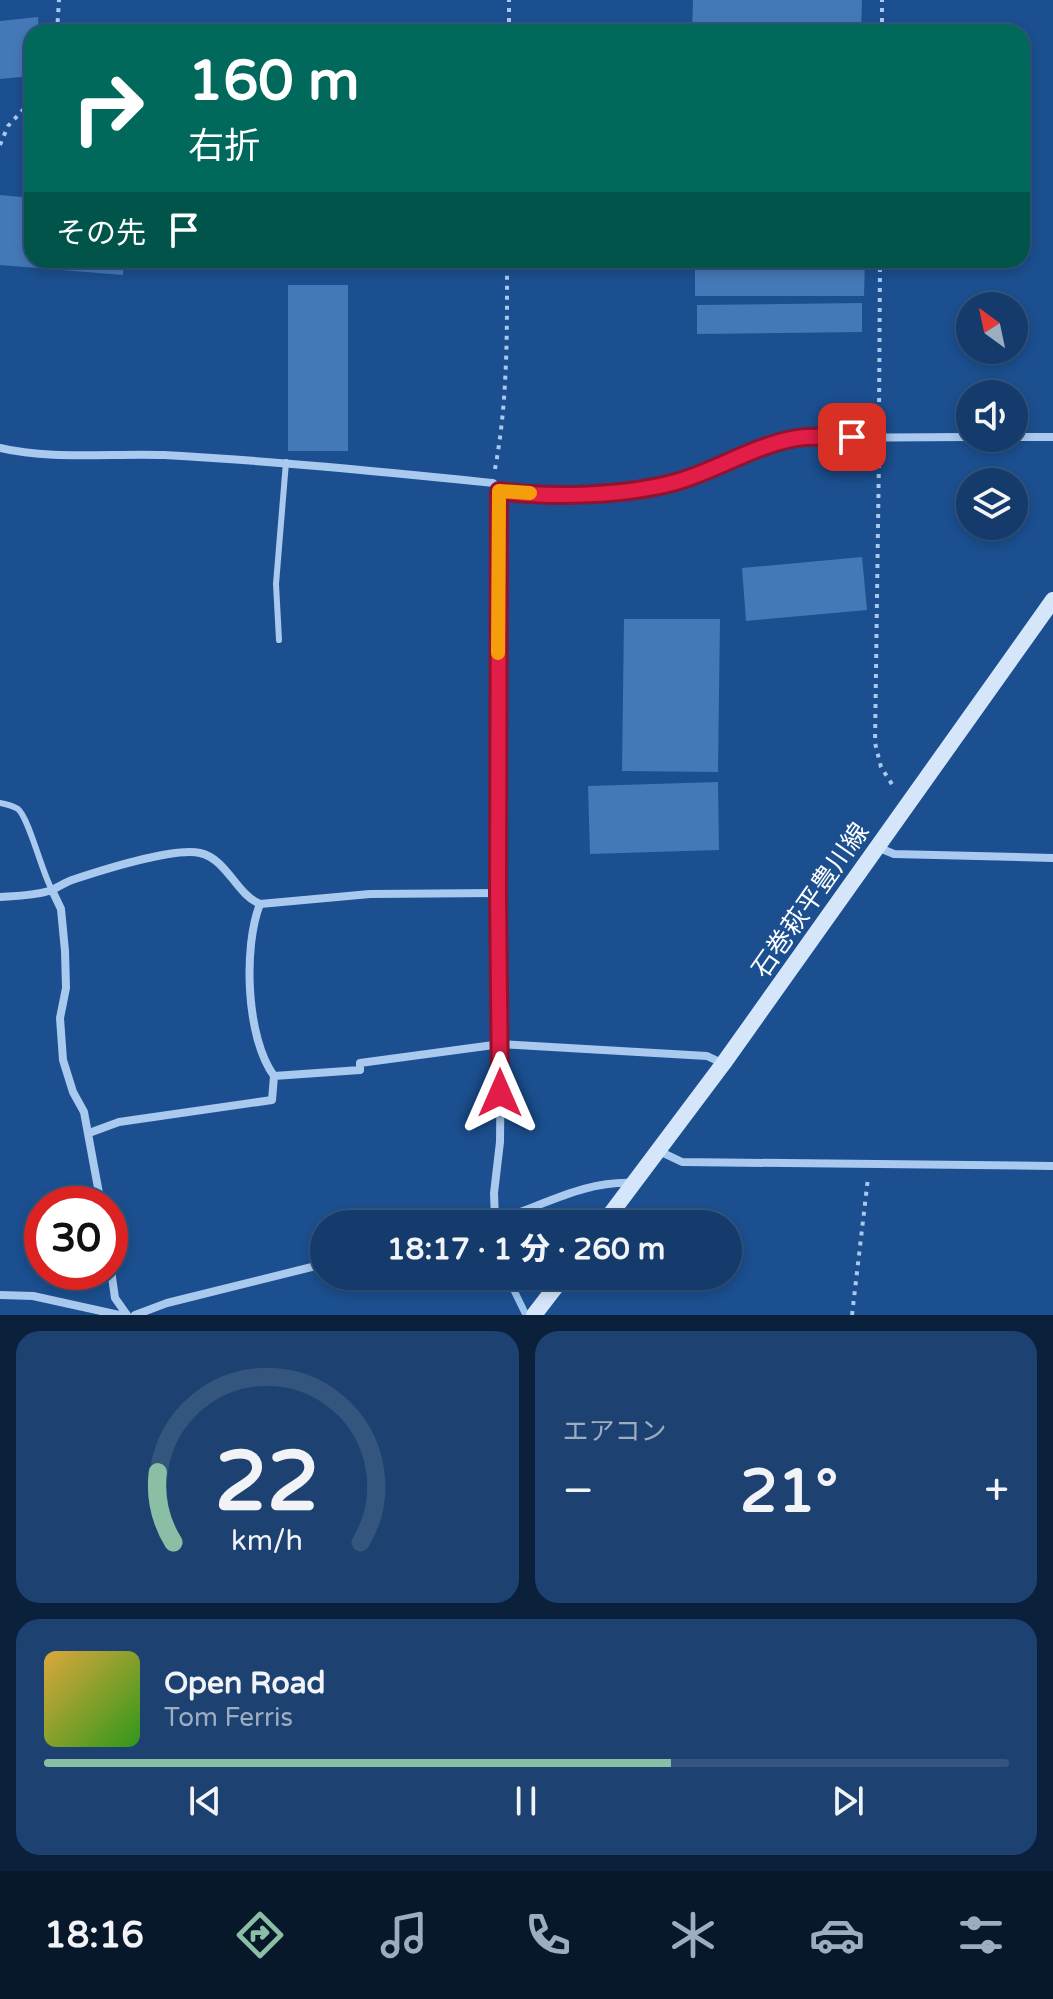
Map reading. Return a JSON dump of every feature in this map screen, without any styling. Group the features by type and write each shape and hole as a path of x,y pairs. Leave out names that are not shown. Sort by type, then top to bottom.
{"main road":[{"name":"石巻萩平豊川線","path":"614,1210 723,1064 1053,600"},
{"path":"534,1315 553,1290"}],"street":[{"path":"499,491 582,494 640,491 705,472 765,447 798,438 956,437"},
{"path":"1028,437 1053,437"},
{"path":"0,448 20,453 134,454 286,462 493,483 499,491 498,893 501,1044 500,1142 495,1210"},
{"path":"877,847 894,854 1053,858"},
{"path":"0,897 30,896 52,890 68,881 159,855 199,853 212,859 229,875 247,899 260,904 370,894 498,893"},
{"path":"52,890 61,909 65,951 66,988 60,1018 63,1060 73,1092 84,1112 98,1186"},
{"path":"89,1133 119,1122 272,1100 274,1076 267,1067 251,1013 250,959 255,917 260,904"},
{"path":"274,1076 360,1070 360,1063 501,1044 707,1056 723,1064"},
{"path":"659,1151 682,1162 1053,1166"},
{"path":"522,1210 566,1192 612,1182 635,1183"},
{"path":"135,1315 167,1303 310,1267"},
{"path":"114,1290 115,1298 127,1315"},
{"path":"0,1295 33,1296 119,1315"}],"lane":[{"path":"279,640 276,584 286,462"},
{"path":"0,803 17,808 24,817 44,877 52,890"}],"path":[{"path":"58,24 59,0"},
{"path":"509,0 509,24"},
{"path":"882,0 882,24"},
{"path":"0,145 8,126 24,109"},
{"path":"493,483 501,436 507,364 507,268"},
{"path":"880,268 875,743 881,767 896,792 908,803"},
{"path":"852,1315 870,1166"}],"building":[{"path":"693,0 862,0 861,24 692,24"},
{"path":"38,17 38,24 24,24 24,77 0,79 0,21"},
{"path":"0,195 24,197 24,267 0,265"},
{"path":"37,268 123,268 123,275"},
{"path":"695,268 865,268 864,296 695,296"},
{"path":"288,285 348,285 348,451 288,451"},
{"path":"862,303 862,332 697,334 697,305"},
{"path":"862,557 867,610 746,621 742,568"},
{"path":"624,619 720,619 718,772 622,771"},
{"path":"718,782 719,850 590,854 588,786"}],"waterway":[{"path":"514,1290 526,1315"}],"slow traffic":[{"path":"498,653 499,491 530,493"}],"route":[{"path":"500,1093 499,491 582,494 640,491 676,482 765,447 798,438 852,437"}]}
